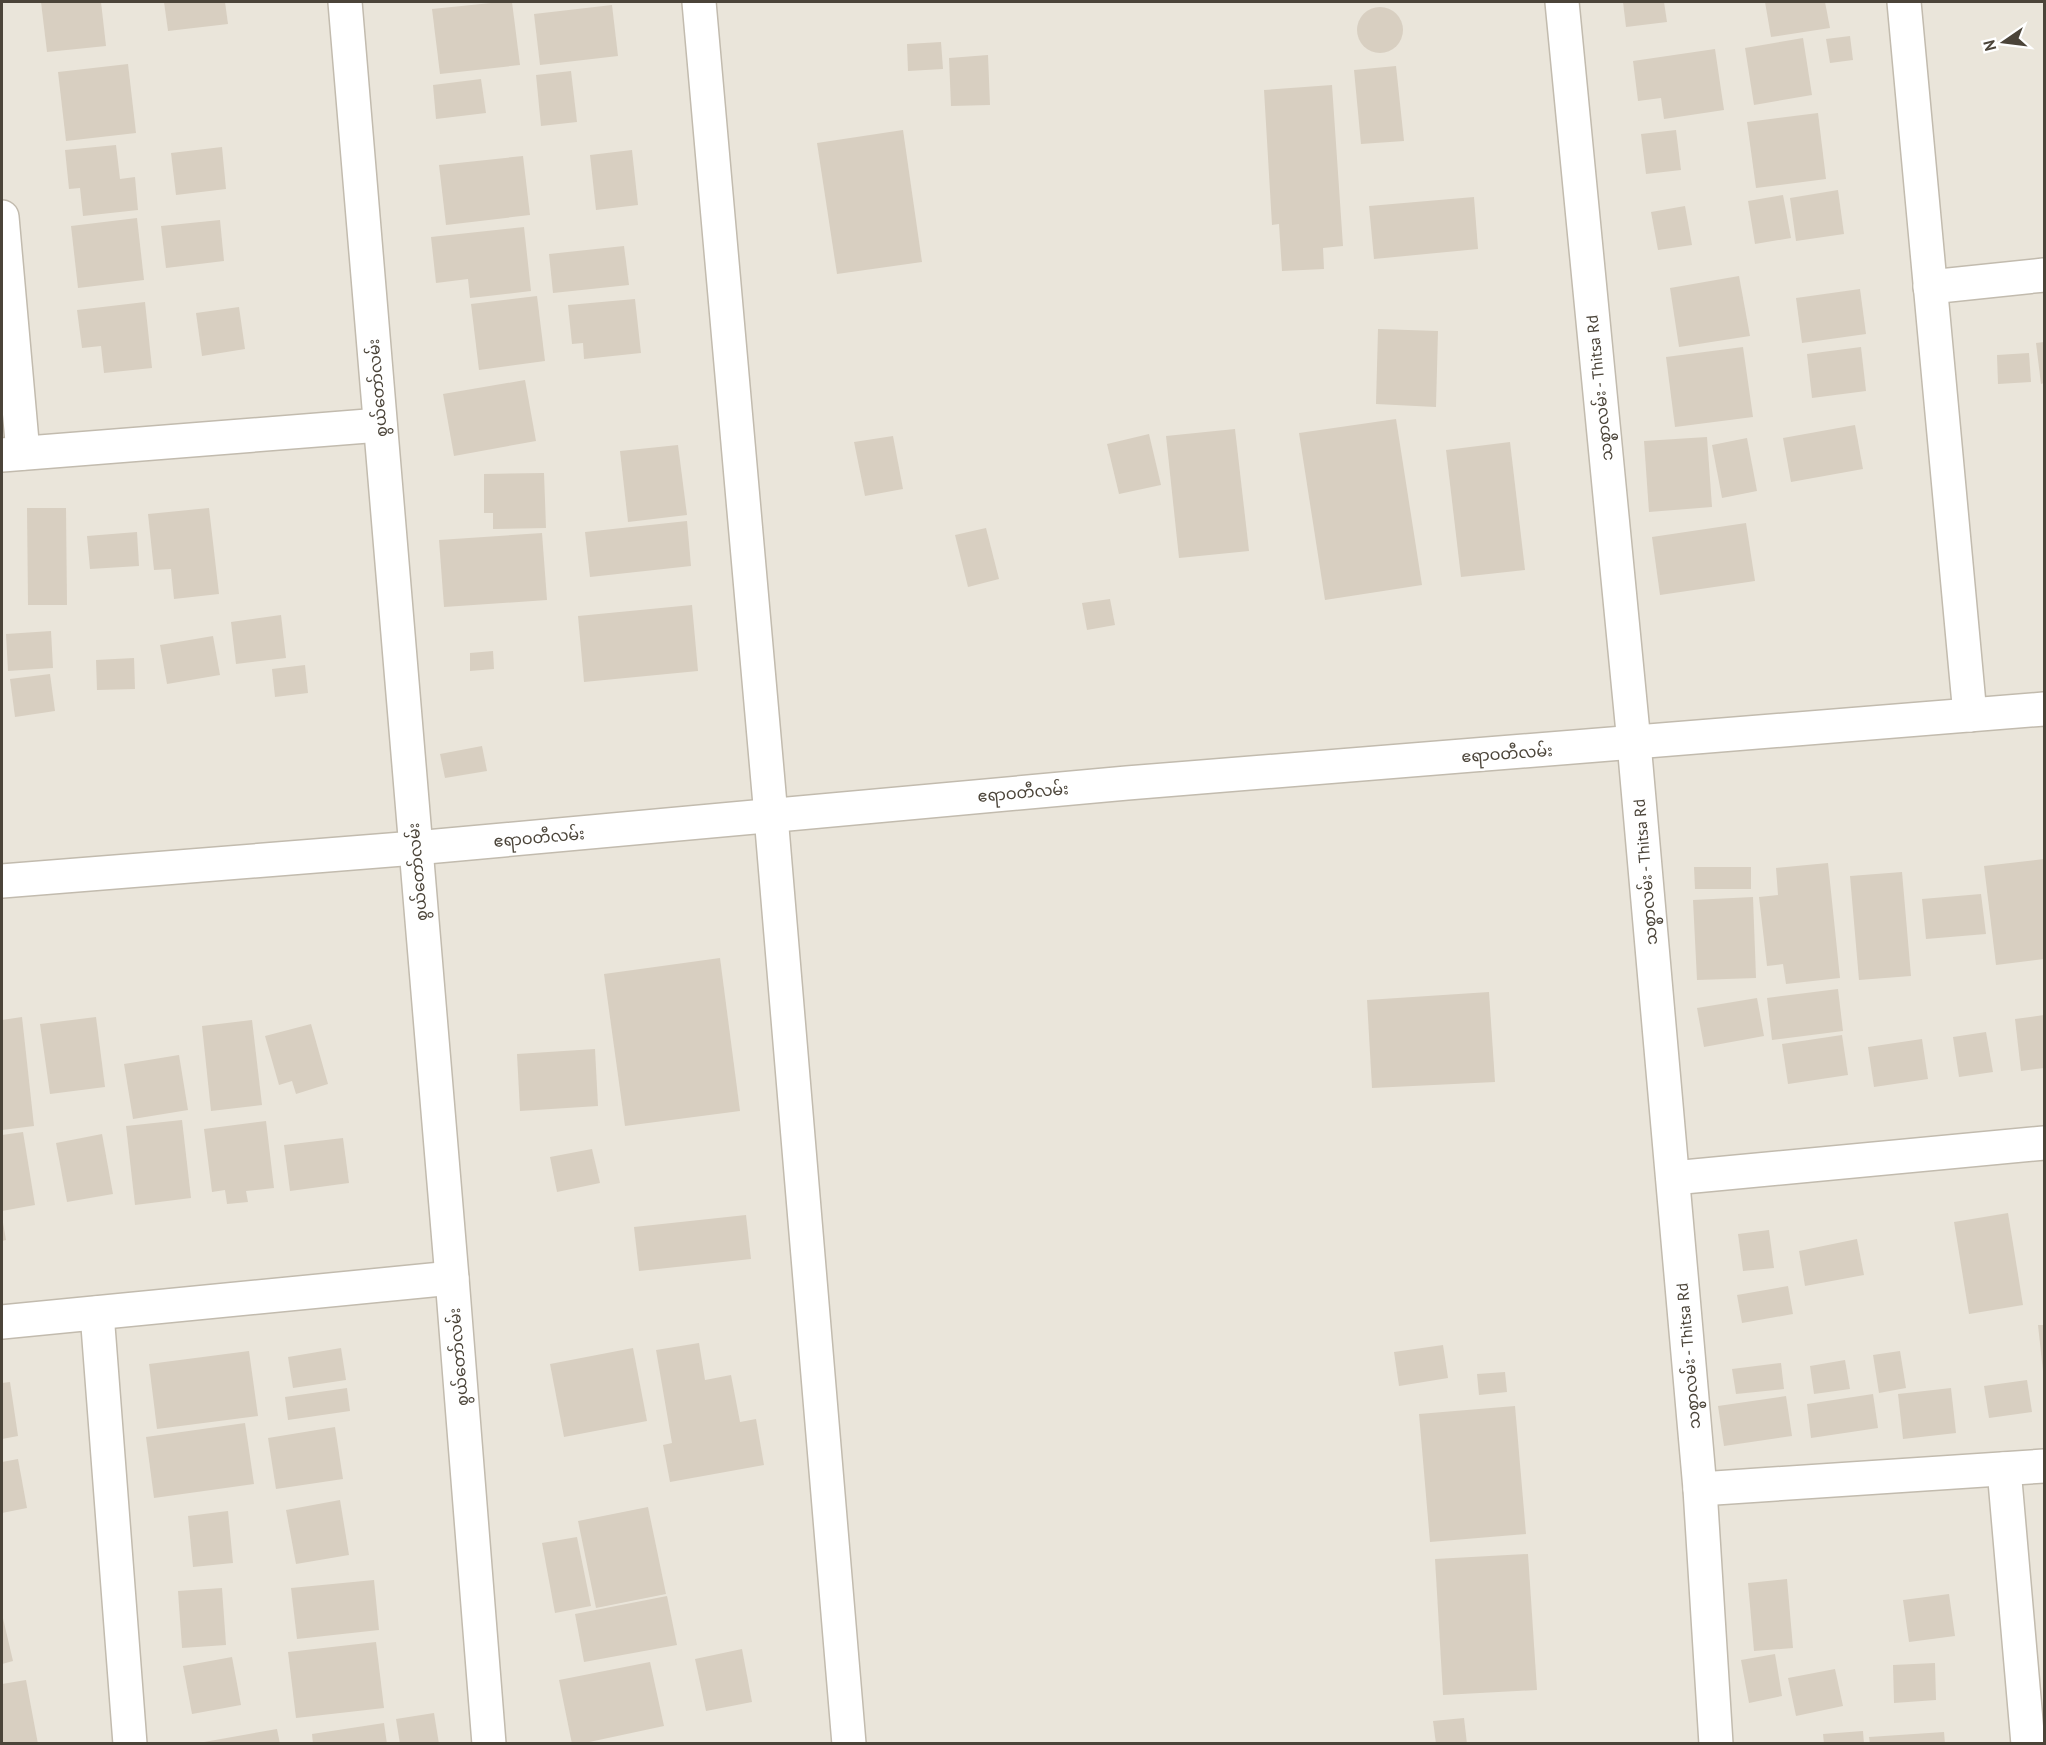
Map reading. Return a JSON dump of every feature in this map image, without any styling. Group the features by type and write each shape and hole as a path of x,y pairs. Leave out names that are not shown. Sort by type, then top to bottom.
{"street":[{"name":"စွယ်တော်လမ်း","path":"345,2 489,1743"},
{"path":"699,2 771,816 849,1743"},
{"name":"သစ္စာလမ်း - Thitsa Rd","path":"1562,2 1634,743 1673,1178 1700,1489 1716,1743"},
{"path":"1904,2 1970,715"},
{"path":"2,217 12,454 380,425"},
{"path":"1930,287 2044,275"},
{"name":"ဧရာဝတီလမ်း","path":"2,881 415,848 1127,783 2044,709"},
{"path":"1673,1178 2044,1143"},
{"path":"2,1322 452,1278"},
{"path":"97,1313 130,1743"},
{"path":"1700,1489 2044,1466"},
{"path":"2004,1469 2028,1743"}],"shaded area":[{"path":"2,2 2044,2 2044,1743 2,1743"}],"building":[{"path":"41,2 101,2 106,46 47,52"},
{"path":"164,2 225,2 228,24 168,31"},
{"path":"512,2 520,65 440,74 432,9"},
{"path":"1623,2 1664,2 1667,22 1626,27"},
{"path":"1765,2 1825,2 1830,28 1771,37"},
{"path":"612,5 618,56 540,65 534,14"},
{"path":"1385,7 1397,13 1402,21 1402,39 1397,47 1389,52 1375,53 1367,50 1360,43 1357,25 1360,17 1367,10"},
{"path":"1850,36 1853,60 1830,63 1826,39"},
{"path":"1803,38 1812,95 1754,105 1745,48"},
{"path":"941,42 943,69 908,71 907,44"},
{"path":"1715,49 1724,110 1664,119 1661,98 1638,101 1633,61"},
{"path":"988,55 990,105 951,106 949,58"},
{"path":"128,64 136,133 66,141 58,72"},
{"path":"1396,66 1404,141 1361,144 1354,70"},
{"path":"571,71 577,122 541,126 536,75"},
{"path":"481,79 486,113 436,119 433,85"},
{"path":"1332,85 1343,246 1323,248 1324,269 1282,271 1279,224 1272,225 1264,90"},
{"path":"1818,113 1826,179 1756,188 1747,122"},
{"path":"903,130 922,262 837,274 817,143"},
{"path":"1676,130 1681,170 1646,174 1641,134"},
{"path":"116,145 120,179 135,177 138,210 83,216 80,188 69,189 65,150"},
{"path":"222,147 226,189 176,195 171,153"},
{"path":"632,150 638,205 596,210 590,155"},
{"path":"523,156 530,215 446,225 439,165"},
{"path":"1838,190 1844,234 1796,241 1790,198"},
{"path":"1783,195 1791,238 1755,244 1748,201"},
{"path":"1474,197 1478,249 1374,259 1369,206"},
{"path":"1685,206 1692,245 1658,250 1651,212"},
{"path":"137,218 144,280 78,288 71,226"},
{"path":"220,220 224,261 166,268 161,226"},
{"path":"524,227 531,291 470,298 468,279 436,283 431,237"},
{"path":"624,246 629,285 553,293 549,254"},
{"path":"1739,276 1750,336 1679,347 1670,288"},
{"path":"1860,289 1866,334 1802,343 1796,298"},
{"path":"537,296 545,361 479,370 471,304"},
{"path":"635,299 641,353 584,359 583,343 572,344 568,305"},
{"path":"145,302 152,368 104,373 101,346 82,348 77,310"},
{"path":"239,307 245,349 202,356 196,313"},
{"path":"1378,329 1438,331 1436,407 1376,404"},
{"path":"2044,342 2044,383 2041,384 2036,343"},
{"path":"1743,347 1753,417 1675,427 1666,357"},
{"path":"1861,347 1866,391 1812,398 1807,354"},
{"path":"2029,353 2031,382 1998,384 1997,355"},
{"path":"525,380 536,441 454,456 443,394"},
{"path":"1396,419 1422,585 1325,600 1299,433"},
{"path":"1855,425 1863,469 1791,482 1783,438"},
{"path":"1235,429 1249,551 1179,558 1166,436"},
{"path":"1149,434 1161,485 1119,494 1107,444"},
{"path":"893,436 903,489 865,496 854,442"},
{"path":"1707,437 1712,507 1649,512 1644,441"},
{"path":"1747,438 1757,491 1722,498 1712,445"},
{"path":"1510,442 1525,570 1461,577 1446,450"},
{"path":"678,445 687,515 628,522 620,451"},
{"path":"544,473 546,528 493,529 493,513 484,513 484,474"},
{"path":"27,508 66,508 67,605 28,605"},
{"path":"209,508 219,594 174,599 171,569 154,570 148,514"},
{"path":"687,521 691,566 590,577 585,532"},
{"path":"1746,523 1755,581 1660,595 1652,537"},
{"path":"986,528 999,579 968,587 955,535"},
{"path":"137,532 139,566 90,569 87,536"},
{"path":"542,533 547,600 444,607 439,540"},
{"path":"1110,599 1115,625 1087,630 1082,603"},
{"path":"692,605 698,671 584,682 578,616"},
{"path":"281,615 286,658 236,664 231,622"},
{"path":"51,631 53,668 8,671 6,634"},
{"path":"213,636 220,675 167,684 160,645"},
{"path":"493,651 494,669 470,671 470,653"},
{"path":"134,658 135,689 97,690 96,660"},
{"path":"305,665 308,693 275,697 272,669"},
{"path":"50,674 55,711 15,717 10,679"},
{"path":"482,746 487,771 445,778 440,754"},
{"path":"2044,859 2044,959 1996,965 1984,866"},
{"path":"1828,863 1840,978 1786,984 1783,964 1767,966 1759,897 1778,895 1776,868"},
{"path":"1694,867 1751,867 1751,889 1695,889"},
{"path":"1902,872 1911,976 1859,980 1850,876"},
{"path":"1981,894 1986,934 1926,939 1922,899"},
{"path":"1753,897 1756,978 1697,980 1693,900"},
{"path":"720,958 740,1111 625,1126 604,974"},
{"path":"1838,989 1843,1031 1772,1040 1767,998"},
{"path":"1489,992 1495,1082 1372,1088 1367,1000"},
{"path":"1757,998 1764,1036 1704,1047 1697,1008"},
{"path":"2044,1015 2044,1068 2021,1071 2015,1019"},
{"path":"22,1017 34,1126 2,1130 2,1020"},
{"path":"96,1017 105,1087 50,1094 40,1024"},
{"path":"252,1020 262,1105 211,1111 202,1026"},
{"path":"311,1024 328,1084 296,1094 292,1081 279,1085 265,1036"},
{"path":"1986,1032 1993,1072 1959,1077 1953,1037"},
{"path":"1842,1035 1848,1075 1788,1084 1782,1044"},
{"path":"1922,1039 1928,1079 1874,1087 1868,1047"},
{"path":"595,1049 598,1106 520,1111 517,1054"},
{"path":"179,1055 188,1110 133,1119 124,1064"},
{"path":"182,1120 191,1198 135,1205 126,1126"},
{"path":"266,1121 274,1188 246,1191 248,1202 227,1204 225,1190 212,1192 204,1129"},
{"path":"23,1132 35,1205 2,1211 2,1135"},
{"path":"102,1134 113,1194 67,1202 56,1143"},
{"path":"343,1138 349,1183 290,1191 284,1145"},
{"path":"592,1149 600,1183 557,1192 550,1157"},
{"path":"2008,1213 2023,1305 1969,1314 1954,1222"},
{"path":"746,1215 751,1259 639,1271 634,1227"},
{"path":"2,1217 6,1240 2,1241"},
{"path":"1769,1230 1774,1268 1743,1271 1738,1234"},
{"path":"1857,1239 1864,1275 1805,1286 1799,1251"},
{"path":"1788,1286 1793,1314 1742,1323 1737,1295"},
{"path":"2038,1325 2044,1325 2044,1371 2043,1371"},
{"path":"699,1343 705,1380 731,1375 740,1422 756,1419 764,1465 670,1482 663,1445 672,1443 656,1350"},
{"path":"1443,1345 1448,1378 1399,1386 1394,1352"},
{"path":"341,1348 346,1380 293,1388 288,1357"},
{"path":"633,1348 647,1421 564,1437 550,1364"},
{"path":"249,1351 258,1416 157,1429 149,1364"},
{"path":"1900,1351 1906,1388 1879,1393 1873,1355"},
{"path":"1845,1360 1850,1389 1814,1394 1810,1366"},
{"path":"1781,1363 1784,1389 1736,1394 1732,1369"},
{"path":"1505,1372 1507,1392 1479,1395 1477,1374"},
{"path":"2027,1380 2032,1412 1989,1418 1984,1386"},
{"path":"10,1382 18,1436 2,1439 2,1383"},
{"path":"347,1388 350,1411 288,1420 285,1397"},
{"path":"1951,1388 1956,1433 1903,1439 1898,1394"},
{"path":"1873,1394 1878,1428 1811,1438 1807,1404"},
{"path":"1786,1396 1792,1436 1724,1446 1718,1406"},
{"path":"1515,1406 1526,1534 1430,1542 1419,1414"},
{"path":"245,1423 254,1484 154,1498 146,1437"},
{"path":"335,1427 343,1479 276,1489 268,1438"},
{"path":"18,1459 27,1508 2,1513 2,1462"},
{"path":"340,1500 349,1555 296,1564 286,1510"},
{"path":"648,1507 666,1594 596,1608 578,1521"},
{"path":"228,1511 233,1563 193,1567 188,1516"},
{"path":"577,1537 591,1606 555,1613 542,1543"},
{"path":"1528,1554 1537,1690 1443,1695 1435,1559"},
{"path":"1787,1579 1793,1648 1754,1651 1748,1583"},
{"path":"374,1580 379,1630 297,1639 291,1588"},
{"path":"222,1588 226,1645 182,1648 178,1591"},
{"path":"1949,1594 1955,1636 1909,1642 1903,1600"},
{"path":"667,1596 677,1645 584,1662 575,1614"},
{"path":"2,1614 13,1661 2,1664"},
{"path":"376,1642 384,1708 296,1718 288,1652"},
{"path":"742,1649 752,1702 706,1711 695,1659"},
{"path":"1775,1654 1782,1696 1749,1703 1741,1660"},
{"path":"232,1657 241,1705 192,1714 183,1666"},
{"path":"650,1662 664,1726 572,1744 559,1680"},
{"path":"1935,1663 1936,1700 1894,1703 1893,1665"},
{"path":"1835,1669 1843,1706 1796,1716 1788,1678"},
{"path":"26,1680 38,1744 2,1744 2,1684"},
{"path":"434,1713 439,1744 400,1744 396,1719"},
{"path":"1464,1718 1467,1744 1436,1744 1433,1721"},
{"path":"384,1723 387,1744 313,1744 312,1734"},
{"path":"277,1729 280,1744 204,1744 204,1742"},
{"path":"1863,1731 1864,1744 1824,1744 1823,1734"},
{"path":"1944,1732 1945,1744 1870,1744 1869,1737"}]}
